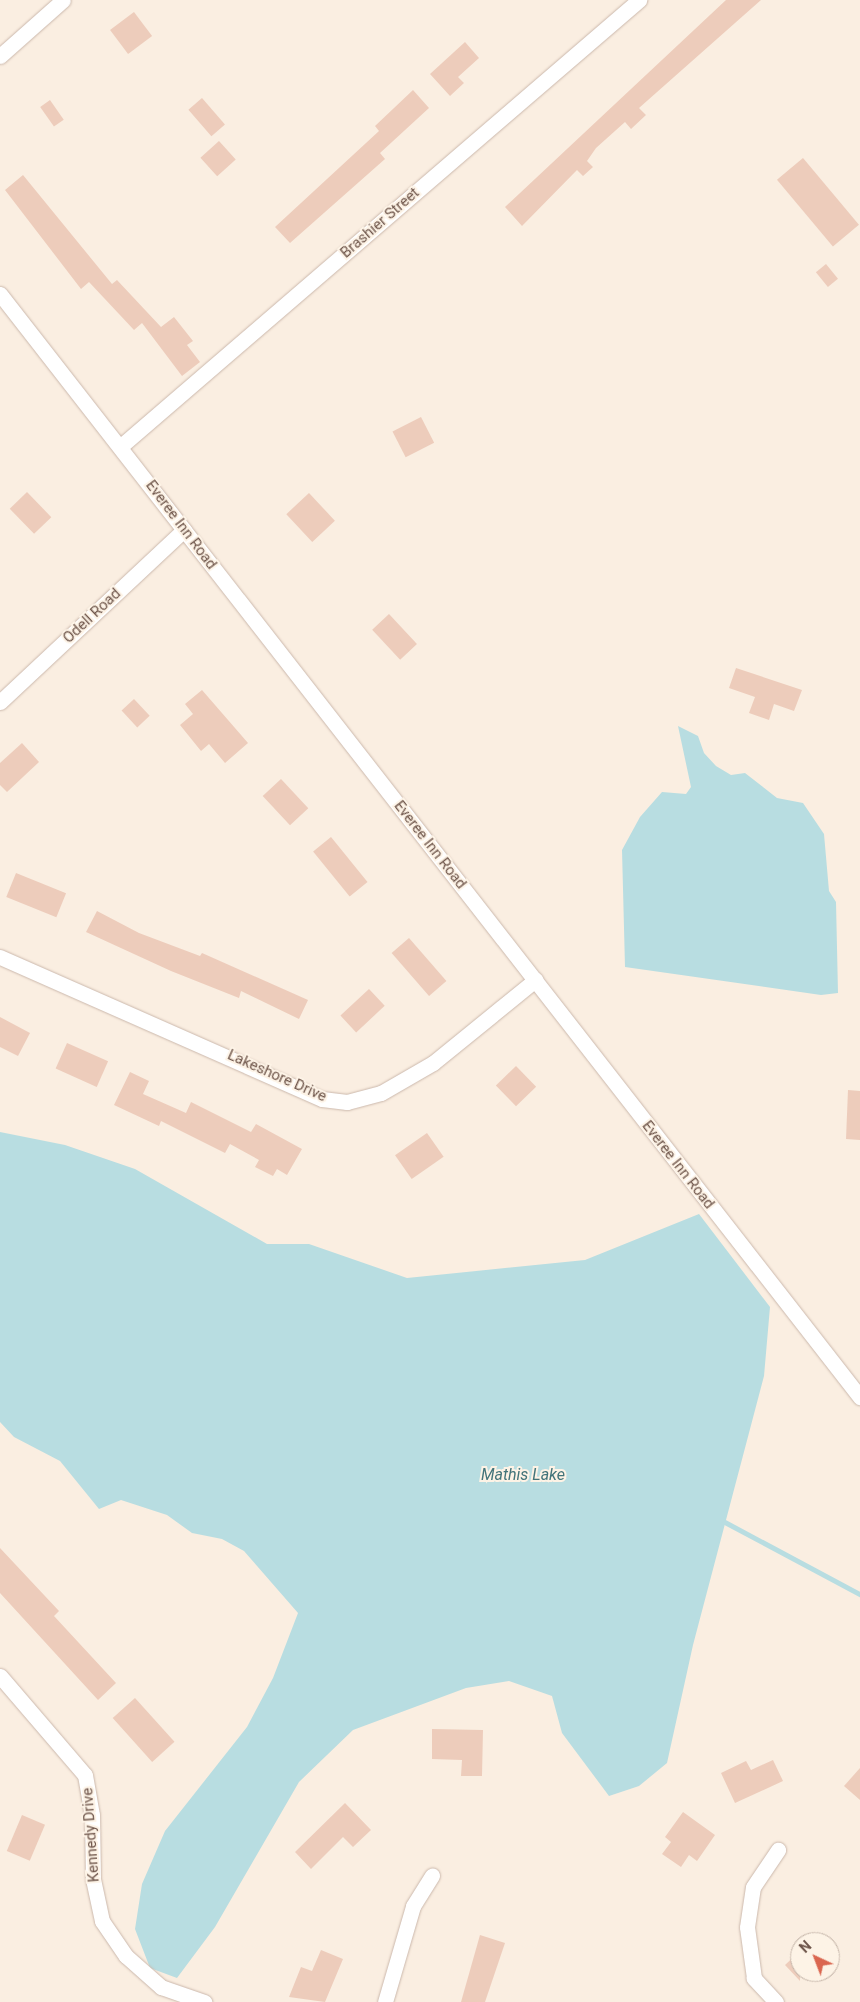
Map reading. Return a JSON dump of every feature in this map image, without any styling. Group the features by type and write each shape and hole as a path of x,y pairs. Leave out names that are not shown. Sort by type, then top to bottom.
{"street":[{"path":"0,56 63,0"},
{"name":"Brashier Street","path":"121,446 639,0"},
{"name":"Everee Inn Road","path":"0,294 121,446 184,530 860,1397"},
{"name":"Odell Road","path":"0,702 184,530"},
{"name":"Lakeshore Drive","path":"0,957 322,1099 347,1102 381,1093 433,1063 535,980"},
{"name":"Kennedy Drive","path":"0,1676 86,1775 92,1815 92,1879 102,1921 126,1956 161,1987 204,2002"},
{"path":"776,2002 754,1978 747,1927 753,1887 778,1850"},
{"path":"385,2002 413,1906 432,1875"}],"water":[{"path":"678,726 698,736 704,753 716,766 731,775 745,773 777,798 803,803 824,834 829,891 836,902 838,993 821,995 625,967 622,850 640,817 662,792 686,794 691,787"},
{"name":"Mathis Lake","path":"0,1132 65,1145 135,1169 267,1244 309,1244 407,1278 585,1260 699,1214 770,1307 764,1376 693,1645 667,1763 639,1786 609,1796 562,1733 552,1696 509,1681 466,1688 353,1730 299,1782 215,1927 177,1978 150,1968 135,1929 142,1884 165,1831 247,1727 273,1678 298,1613 244,1551 222,1539 192,1533 167,1515 121,1500 99,1509 60,1461 14,1437 0,1422"}],"building":[{"path":"726,0 761,0 639,108 646,115 631,129 625,122 596,148 587,161 593,167 583,176 577,170 522,226 505,207"},
{"path":"134,12 152,36 128,54 110,30"},
{"path":"465,42 479,58 458,77 464,83 450,96 430,74"},
{"path":"413,90 429,108 380,153 385,159 290,243 275,227 379,131 375,126"},
{"path":"202,98 225,124 211,136 188,110"},
{"path":"50,100 64,120 54,127 40,107"},
{"path":"219,141 236,160 217,176 200,158"},
{"path":"803,158 859,225 833,247 777,180"},
{"path":"23,175 112,284 117,280 161,327 174,317 193,341 187,345 200,362 182,376 142,323 134,330 89,282 81,289 5,190"},
{"path":"826,264 838,279 828,287 816,272"},
{"path":"421,417 434,443 406,457 392,432"},
{"path":"27,492 51,517 34,534 10,509"},
{"path":"309,493 335,521 312,542 286,514"},
{"path":"389,614 417,644 400,660 372,630"},
{"path":"736,668 802,690 794,711 774,704 769,720 749,713 755,697 729,688"},
{"path":"202,690 248,743 225,763 209,744 201,751 180,725 193,714 185,704"},
{"path":"134,699 150,716 137,727 122,711"},
{"path":"22,743 39,762 7,792 0,785 0,763"},
{"path":"281,779 308,808 290,825 263,796"},
{"path":"331,837 368,882 350,897 313,851"},
{"path":"16,873 66,893 56,917 6,897"},
{"path":"97,911 139,933 200,956 202,953 308,1000 299,1019 241,991 239,998 171,971 86,932"},
{"path":"409,938 446,981 429,996 392,953"},
{"path":"369,989 385,1006 356,1032 340,1016"},
{"path":"0,1017 30,1033 18,1056 0,1047"},
{"path":"67,1043 108,1061 97,1087 56,1069"},
{"path":"516,1066 536,1087 516,1106 496,1085"},
{"path":"130,1072 149,1081 143,1094 186,1113 191,1102 251,1132 256,1124 302,1149 287,1175 277,1169 273,1176 255,1167 259,1160 230,1144 225,1153 161,1121 159,1126 114,1105"},
{"path":"848,1090 860,1091 860,1140 846,1139"},
{"path":"427,1133 444,1157 412,1179 395,1155"},
{"path":"0,1548 59,1611 54,1616 116,1683 98,1700 0,1593"},
{"path":"135,1698 174,1742 152,1762 113,1718"},
{"path":"432,1729 483,1730 482,1776 461,1776 462,1760 432,1759"},
{"path":"773,1760 783,1781 735,1803 721,1773 746,1761 751,1770"},
{"path":"860,1768 860,1800 844,1786"},
{"path":"345,1803 371,1830 353,1847 343,1837 311,1869 295,1852"},
{"path":"683,1812 715,1835 697,1861 689,1855 681,1867 662,1854 671,1842 665,1837"},
{"path":"22,1815 45,1825 30,1861 7,1851"},
{"path":"480,1935 505,1943 485,2002 461,2002"},
{"path":"321,1950 343,1959 325,2002 289,1997 301,1967 312,1971"},
{"path":"790,1960 790,1970 785,1965"}],"waterway":[{"path":"725,1522 860,1594"}]}
